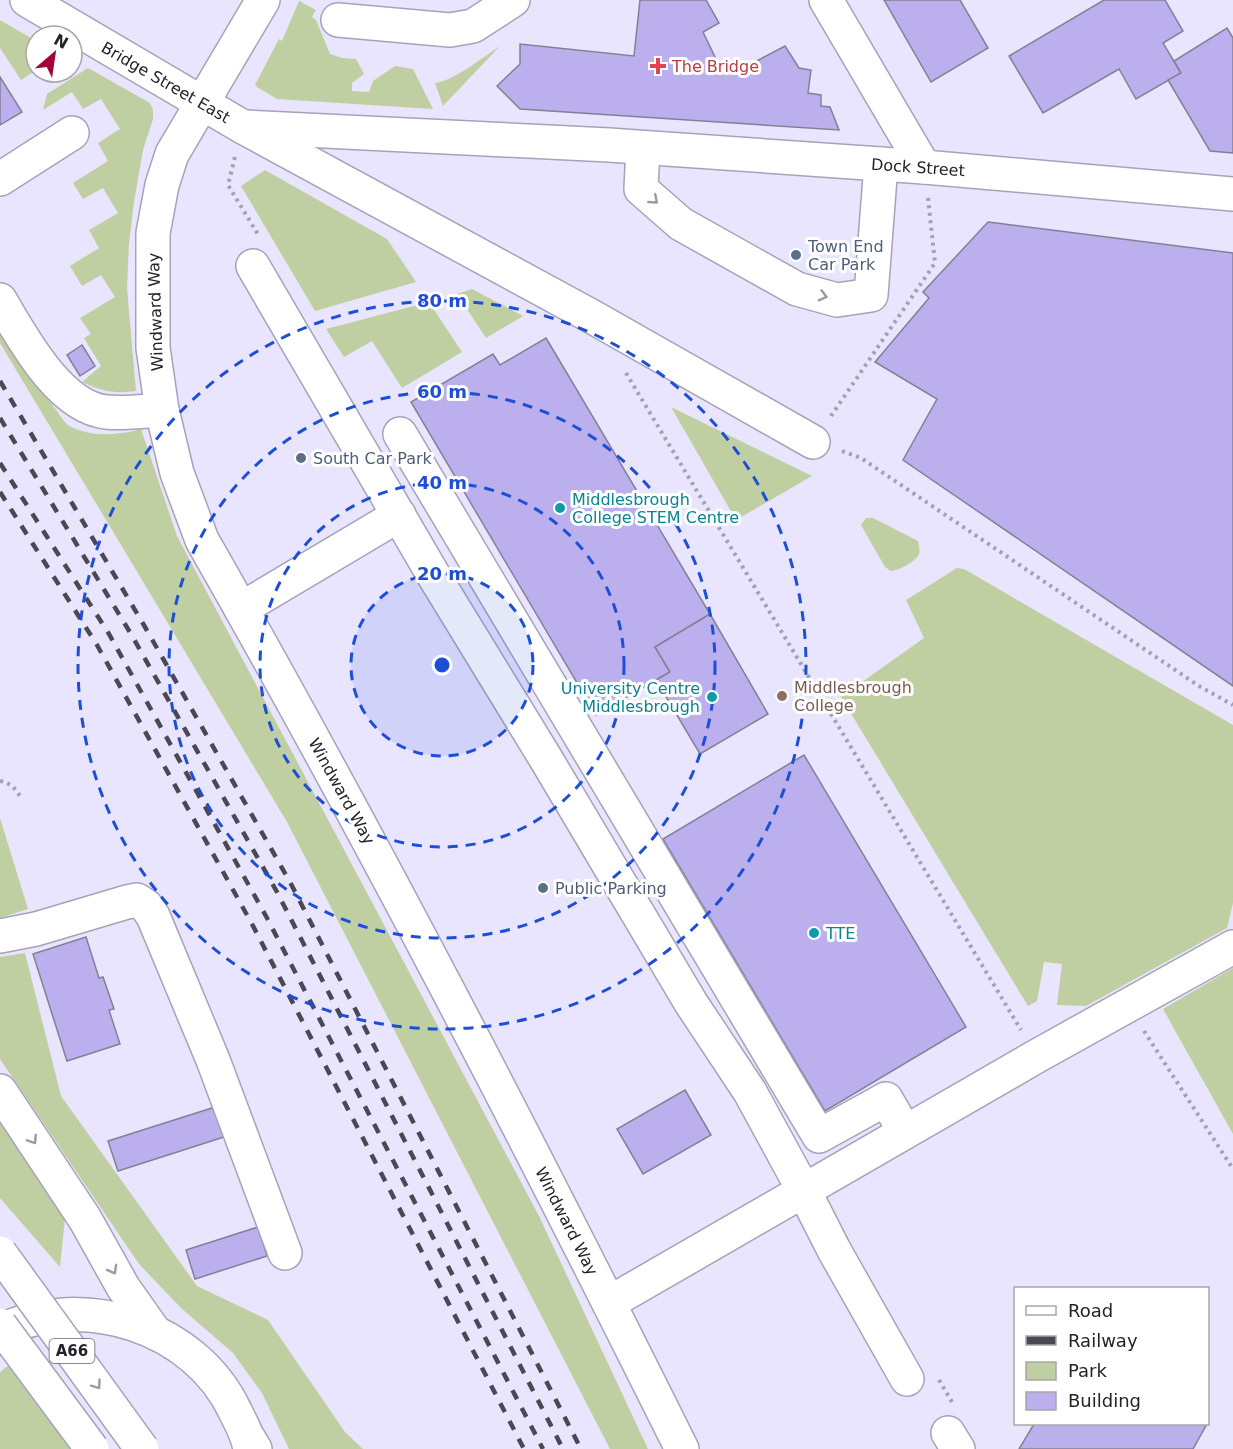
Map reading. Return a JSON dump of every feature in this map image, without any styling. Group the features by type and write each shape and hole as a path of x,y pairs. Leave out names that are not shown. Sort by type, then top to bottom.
{"main road":[{"name":"Bridge Street East","path":"27,0 243,127 591,316 813,442"},
{"name":"Windward Way","path":"263,0 172,154 162,185 153,233 153,348 162,410 177,473 202,540 410,916 682,1449"},
{"path":"338,20 396,12 450,30 473,26 513,0"},
{"path":"826,0 924,166"},
{"name":"Dock Street","path":"243,127 602,145 924,166 1233,194"},
{"path":"0,178 72,133"},
{"path":"643,148 641,189 681,224 797,289 837,300 871,295 881,164"},
{"path":"253,266 691,1003 750,1092 834,1250 907,1379"},
{"path":"0,300 36,360 73,400 104,412 162,410"},
{"path":"399,434 819,1136 886,1099 905,1132"},
{"path":"241,609 399,515"},
{"path":"0,936 36,929 127,902 137,900 146,906 153,916 213,1060 285,1253"},
{"path":"609,1303 1037,1056 1233,947"},
{"path":"0,1091 85,1219 123,1287 154,1331"},
{"name":"A66","path":"0,1253 142,1449"},
{"path":"0,1331 16,1323 63,1314 109,1316 154,1331 195,1358 228,1395 251,1446"},
{"name":"A66","path":"0,1325 92,1449"}],"path":[{"path":"620,364 1037,1056"},
{"path":"813,442 861,458 1199,687 1233,705"},
{"path":"0,781 14,787 21,798"},
{"path":"1128,1006 1233,1169"}],"green space":[{"path":"299,1 316,10 312,17 316,20 330,54 356,59 364,74 352,83 352,91 369,92 373,81 395,66 413,69 433,109 277,99 257,87 255,85 279,39 282,41"},
{"path":"0,20 24,34 24,78 21,80 0,48"},
{"path":"500,46 443,106 435,83 451,78"},
{"path":"88,68 150,103 153,110 153,119 143,150 129,243 127,288 136,391 108,391 82,382 101,366 84,338 91,334 80,318 115,297 101,275 82,286 70,266 99,248 89,230 118,213 103,188 83,199 73,183 108,161 98,143 120,129 101,99 83,109 72,92 43,110 47,94 63,84 84,84 84,71"},
{"path":"265,170 387,239 416,282 315,311 241,186"},
{"path":"472,289 523,316 486,338 457,294"},
{"path":"429,302 462,352 402,388 372,341 344,357 326,329"},
{"path":"0,326 68,425 94,434 124,433 141,429 177,536 539,1216 648,1449 610,1449 287,822 0,343"},
{"path":"671,407 812,476 736,520"},
{"path":"866,518 873,518 918,541 920,551 916,559 891,571 885,567 861,525"},
{"path":"957,568 964,569 1233,725 1233,903 1227,928 1086,1006 1057,1005 1062,964 1044,962 1037,1001 1028,1006 841,697 924,638 906,600"},
{"path":"0,818 28,909 0,918"},
{"path":"25,953 61,1096 197,1286 268,1320 345,1432 363,1449 289,1449 262,1393 233,1353 181,1308 139,1264 0,1059 0,957"},
{"path":"1233,968 1233,1134 1163,1009"},
{"path":"0,1106 65,1218 60,1267 0,1198"},
{"path":"9,1365 70,1449 0,1449 0,1372"}],"building":[{"name":"The Bridge","path":"640,0 706,0 719,23 703,32 717,61 751,64 785,46 799,68 811,70 808,93 821,95 821,106 830,107 839,130 520,109 497,86 520,64 520,44 634,56"},
{"path":"884,0 960,0 988,48 931,82"},
{"path":"1104,0 1165,0 1183,31 1163,43 1181,73 1136,99 1119,69 1043,113 1009,56"},
{"path":"1227,28 1233,38 1233,153 1210,151 1168,80 1181,73 1174,61"},
{"path":"0,77 22,112 0,125"},
{"path":"988,222 1233,253 1233,686 903,460 937,399 875,362 929,298 923,292"},
{"name":"Middlesbrough College STEM Centre","path":"546,338 710,614 655,647 670,672 596,715 411,402 493,354 500,365"},
{"path":"82,345 95,366 80,376 67,355"},
{"name":"University Centre Middlesbrough","path":"710,614 768,714 700,754 656,680 670,672 655,647"},
{"name":"TTE","path":"804,755 966,1027 825,1111 663,839"},
{"path":"86,937 99,978 103,977 114,1009 109,1010 120,1044 67,1061 33,954"},
{"path":"685,1090 711,1135 643,1174 617,1129"},
{"path":"215,1107 224,1137 118,1171 108,1141"},
{"path":"258,1227 267,1256 195,1279 186,1250"},
{"path":"1033,1425 1206,1425 1193,1449 1019,1449"}],"railway":[{"path":"0,381 145,627 290,882 581,1449"},
{"path":"0,418 131,634 277,892 563,1449"},
{"path":"0,463 109,634 267,918 543,1449"},
{"path":"0,492 97,645 252,924 524,1449"}],"place":[{"name":"The Bridge","path":"658,66"},
{"name":"Town End Car Park","path":"796,255"},
{"name":"South Car Park","path":"301,458"},
{"name":"Middlesbrough College STEM Centre","path":"560,508"},
{"name":"Middlesbrough College","path":"782,696"},
{"name":"University Centre Middlesbrough","path":"712,697"},
{"name":"Public Parking","path":"543,888"},
{"name":"TTE","path":"814,933"}]}
